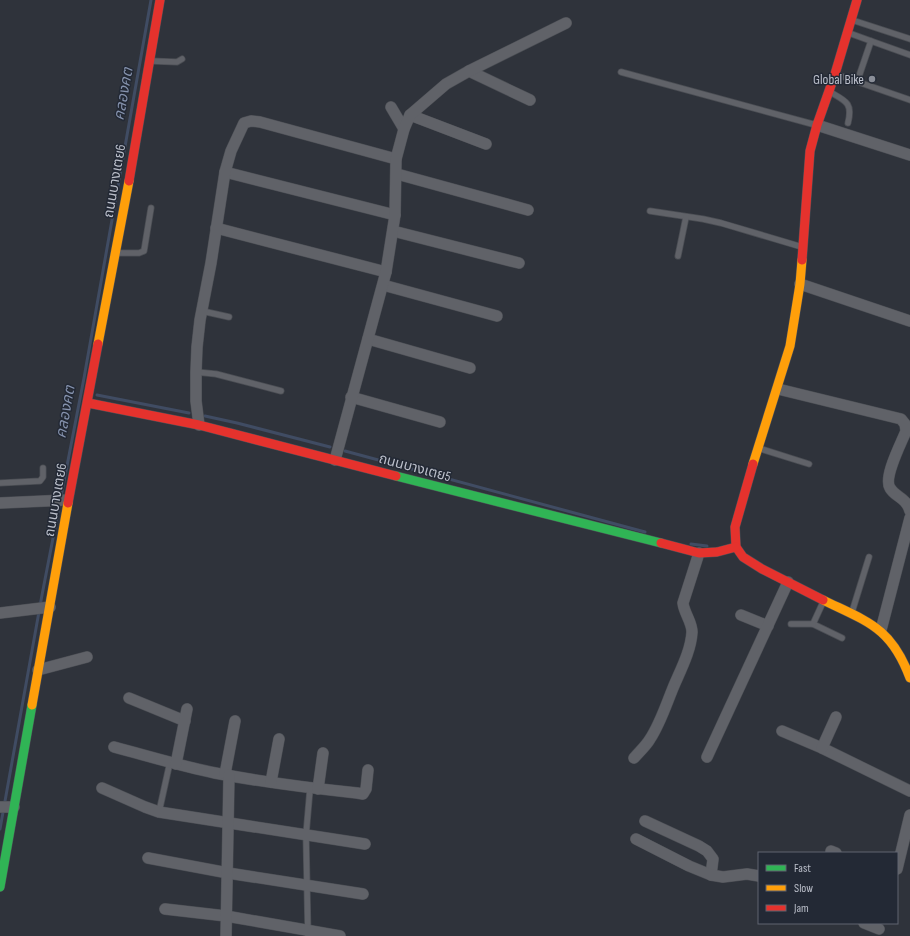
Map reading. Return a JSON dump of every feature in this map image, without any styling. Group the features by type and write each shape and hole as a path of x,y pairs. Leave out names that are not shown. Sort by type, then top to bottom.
{"street":[{"name":"ถนนบางเตย6","path":"0,887 8,807 38,670 48,607 88,403 132,163 160,0"},
{"path":"857,0 810,151 800,284 790,346 778,389 758,448 735,527 734,538 736,548 743,557 762,569 881,630 890,638 904,660 910,678"},
{"path":"335,460 386,272 393,231 397,174 396,159 404,128 410,115 446,84 566,23"},
{"path":"469,71 530,100"},
{"path":"391,107 404,128"},
{"path":"410,115 486,144"},
{"path":"199,424 196,401 196,347 225,172 231,151 244,123 251,121 260,122 396,159"},
{"path":"817,125 910,154"},
{"path":"225,172 394,215"},
{"path":"397,174 528,210"},
{"path":"216,228 386,272"},
{"path":"393,231 520,263"},
{"path":"800,284 910,321"},
{"path":"382,285 497,316"},
{"path":"368,339 470,368"},
{"path":"778,389 901,419 905,424 906,431 889,474 888,483 890,488 903,499 910,511"},
{"path":"351,397 440,422"},
{"name":"ถนนบางเตย5","path":"88,403 199,424 700,553 717,552 736,548"},
{"path":"0,503 68,500"},
{"path":"881,630 910,518"},
{"path":"634,758 650,740 685,660 691,641 692,631 683,603 700,553"},
{"path":"707,757 788,582"},
{"path":"0,613 48,607"},
{"path":"741,615 768,626"},
{"path":"38,670 87,658"},
{"path":"129,698 184,721"},
{"path":"173,763 187,709"},
{"path":"822,748 836,717"},
{"path":"226,936 229,823 227,775 235,721"},
{"path":"782,731 822,748 910,791"},
{"path":"271,782 279,738"},
{"path":"114,747 173,763 227,775 314,789 363,794 366,789 368,770"},
{"path":"314,789 323,753"},
{"path":"102,788 159,812 365,844"},
{"path":"898,867 910,814"},
{"path":"645,821 700,846 707,851 713,859 711,875"},
{"path":"636,839 689,866 711,875 723,876 747,874 758,876"},
{"path":"148,858 228,873 363,894"},
{"path":"898,867 910,863"},
{"path":"165,909 226,916 308,933 340,936"},
{"path":"866,924 879,929"}],"lane":[{"path":"852,20 910,39"},
{"path":"848,32 871,42 910,55"},
{"path":"857,82 871,42"},
{"path":"149,61 177,62 182,59"},
{"path":"621,72 817,125"},
{"path":"835,74 910,100"},
{"path":"829,91 845,101 849,106 850,114 848,123"},
{"path":"115,253 139,253 144,251 151,208"},
{"path":"650,211 721,223 803,247"},
{"path":"678,256 686,217"},
{"path":"202,311 229,318"},
{"path":"196,372 216,374 281,391"},
{"path":"758,448 809,464"},
{"path":"0,483 40,481 44,477 43,468"},
{"path":"851,614 869,557"},
{"path":"813,624 824,600"},
{"path":"791,624 813,624 842,638"},
{"path":"159,812 173,763"},
{"path":"308,933 306,835 314,789"}],"waterway":[{"name":"คลองคต","path":"0,829 42,595 84,378 151,0"},
{"path":"97,395 189,413"},
{"path":"205,416 330,447"},
{"path":"345,451 645,532"},
{"path":"691,544 707,546"}],"traffic: fast":[{"path":"396,476 661,543"},
{"path":"0,887 32,705"}],"traffic: slow":[{"path":"98,344 129,181"},
{"path":"753,464 790,346 800,284 802,260"},
{"path":"32,705 68,503"},
{"path":"823,600 853,614 876,628 895,647 910,678"}],"traffic: jam":[{"path":"129,181 160,0"},
{"path":"802,260 810,151 857,0"},
{"path":"68,503 98,344"},
{"path":"88,403 199,425 396,476"},
{"path":"753,464 735,527 736,547 743,557 762,569 823,600"},
{"path":"661,543 699,553 717,552 736,547"}],"place":[{"name":"Global Bike","path":"872,79"}]}
